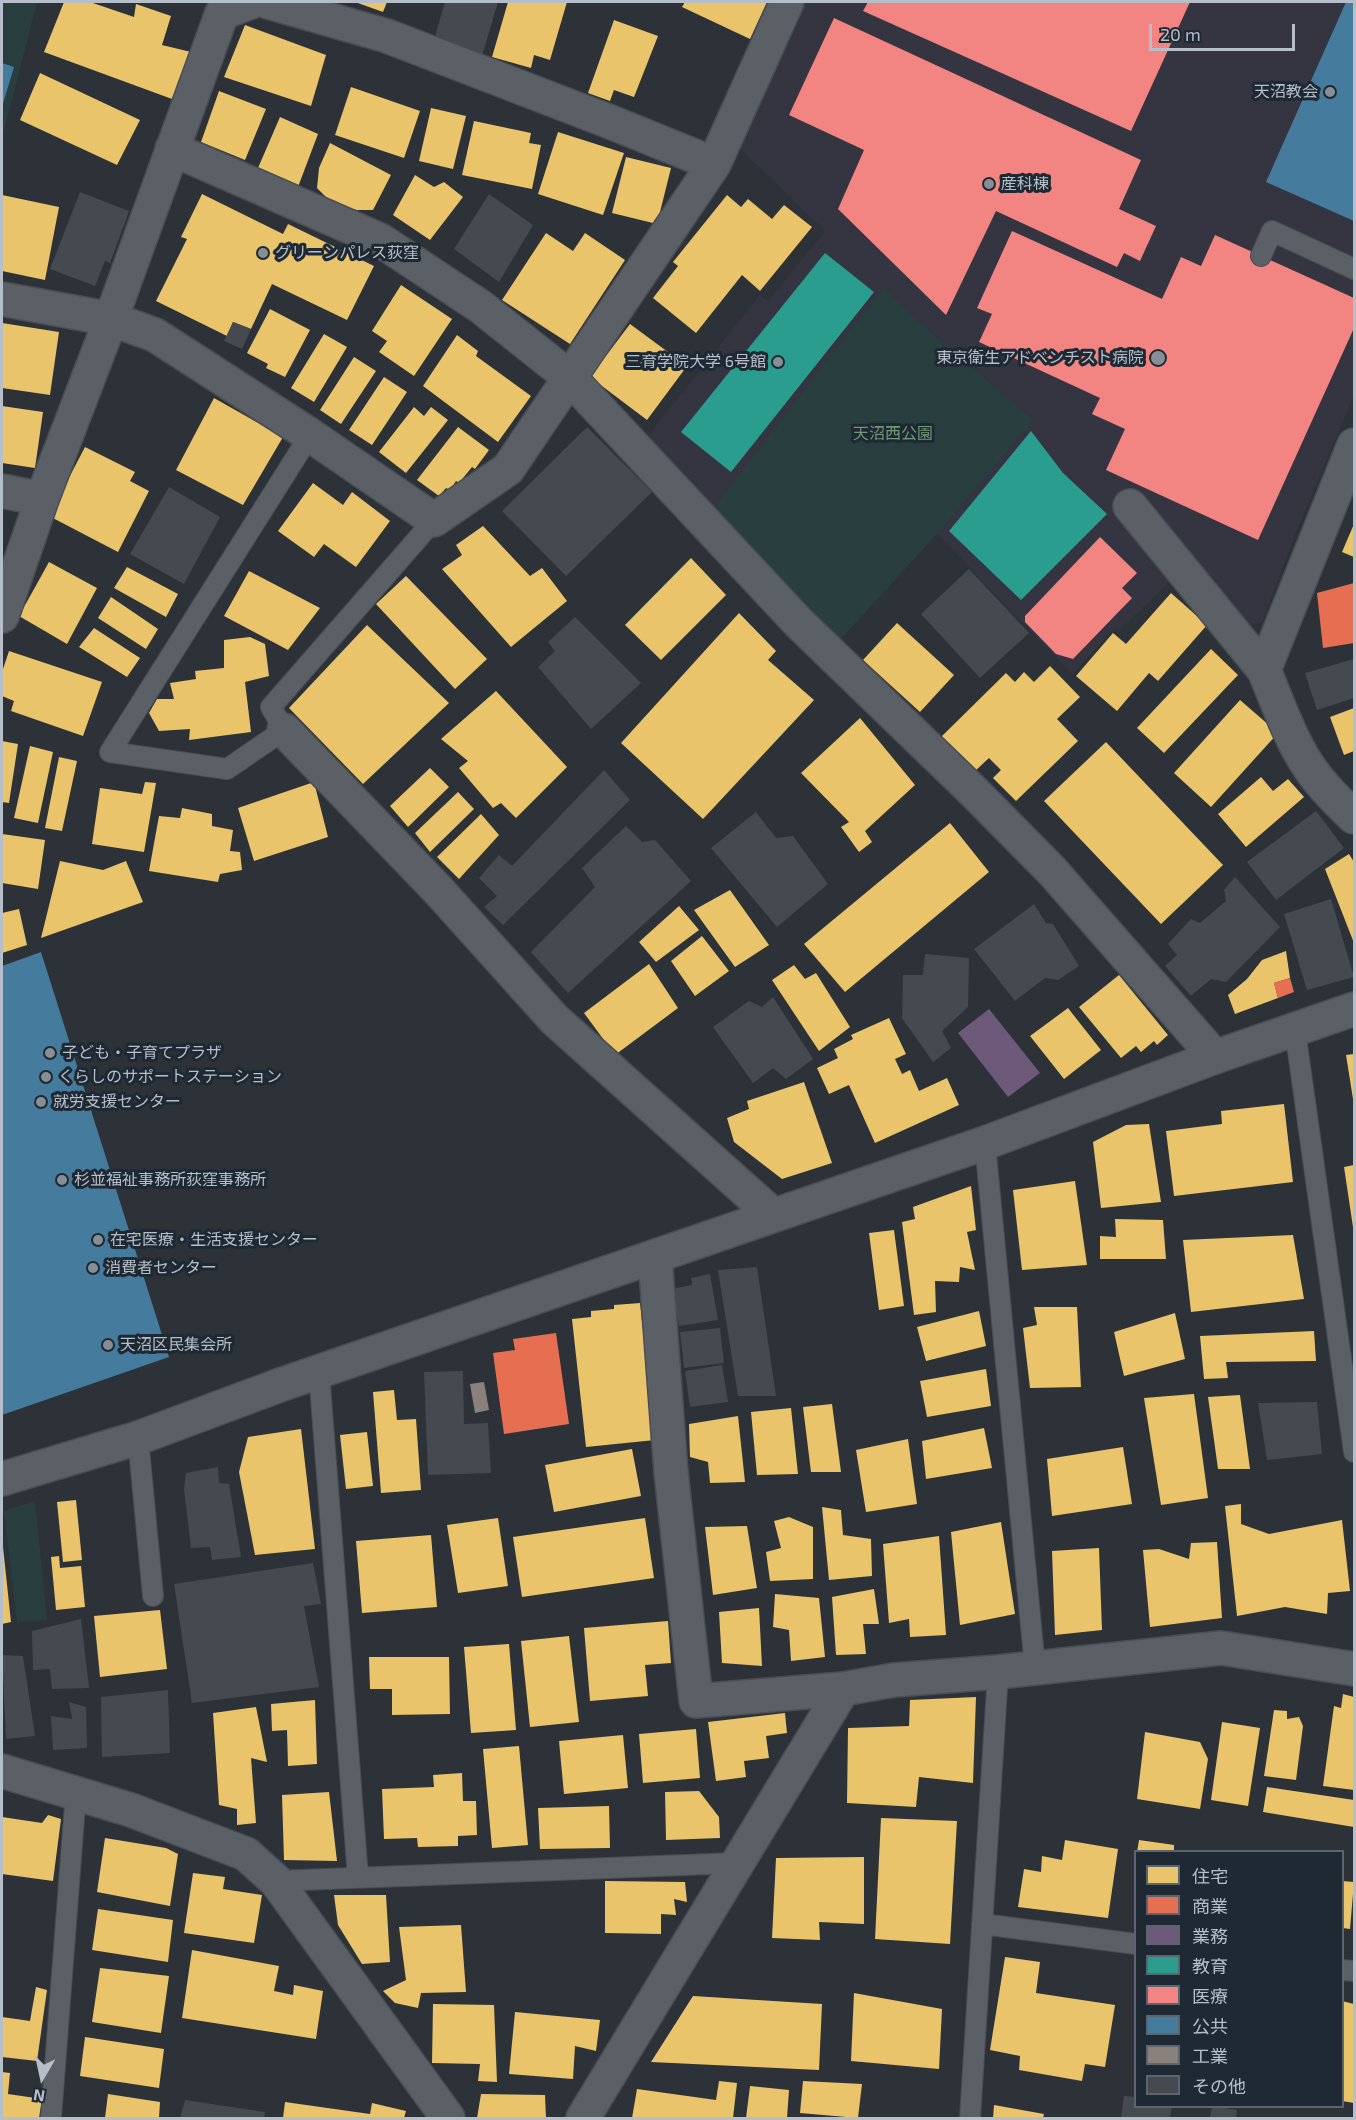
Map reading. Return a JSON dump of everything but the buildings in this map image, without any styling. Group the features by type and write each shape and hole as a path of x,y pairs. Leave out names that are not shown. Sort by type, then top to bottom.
{"street":[{"path":"2,616 42,499 111,319 222,12 251,2"},
{"path":"268,2 387,36 714,164"},
{"path":"2,299 111,319 155,334 310,435 434,520 508,469 714,164 787,2"},
{"path":"172,148 381,240 481,307 569,377 798,622 1053,872 1215,1057"},
{"path":"1264,670 1354,445"},
{"path":"2,491 42,499"},
{"path":"1130,506 1264,670 1307,765 1354,817"},
{"path":"284,730 439,891 554,1019 773,1215"},
{"path":"2,1479 138,1438 280,1385 985,1143 1215,1057 1354,1010"},
{"path":"655,1257 671,1472 696,1701 843,1689 894,1680 998,1672 1221,1648 1354,1669"},
{"path":"583,2118 843,1689"},
{"path":"2,1770 130,1810 246,1854 276,1881 448,2118"}],"lane":[{"path":"1261,256 1272,231 1354,269"},
{"path":"310,435 110,752 228,769 284,730 271,707 434,520"},
{"path":"1295,1030 1354,1452"},
{"path":"985,1143 1035,1668"},
{"path":"319,1372 358,1877"},
{"path":"138,1438 153,1596"},
{"path":"969,2118 998,1672"},
{"path":"51,2118 76,1792"},
{"path":"276,1881 736,1863"},
{"path":"982,1924 1134,1944"}],"shaded area":[{"name":"東京衛生アドベンチスト病院","path":"803,2 1354,2 1354,395 1297,530 1262,623 1244,625 1173,578 1120,630 1116,627 1072,674 937,534 1034,420 918,321 884,288 710,512 642,443 760,295 768,301 825,231 738,147"}],"green space":[{"path":"2,2 37,2 2,139"},
{"name":"天沼西公園","path":"884,287 918,321 1034,420 937,534 839,641 710,512"},
{"path":"35,1501 47,1620 17,1622 4,1511"}],"place":[{"name":"天沼教会","path":"1330,92"},
{"name":"産科棟","path":"989,184"},
{"name":"グリーンパレス荻窪","path":"263,253"},
{"name":"東京衛生アドベンチスト病院","path":"1158,358"},
{"name":"三育学院大学 6号館","path":"778,362"},
{"name":"子ども・子育てプラザ","path":"50,1053"},
{"name":"くらしのサポートステーション","path":"46,1077"},
{"name":"就労支援センター","path":"41,1102"},
{"name":"杉並福祉事務所荻窪事務所","path":"62,1180"},
{"name":"在宅医療・生活支援センター","path":"98,1240"},
{"name":"消費者センター","path":"93,1268"},
{"name":"天沼区民集会所","path":"108,1345"}]}
